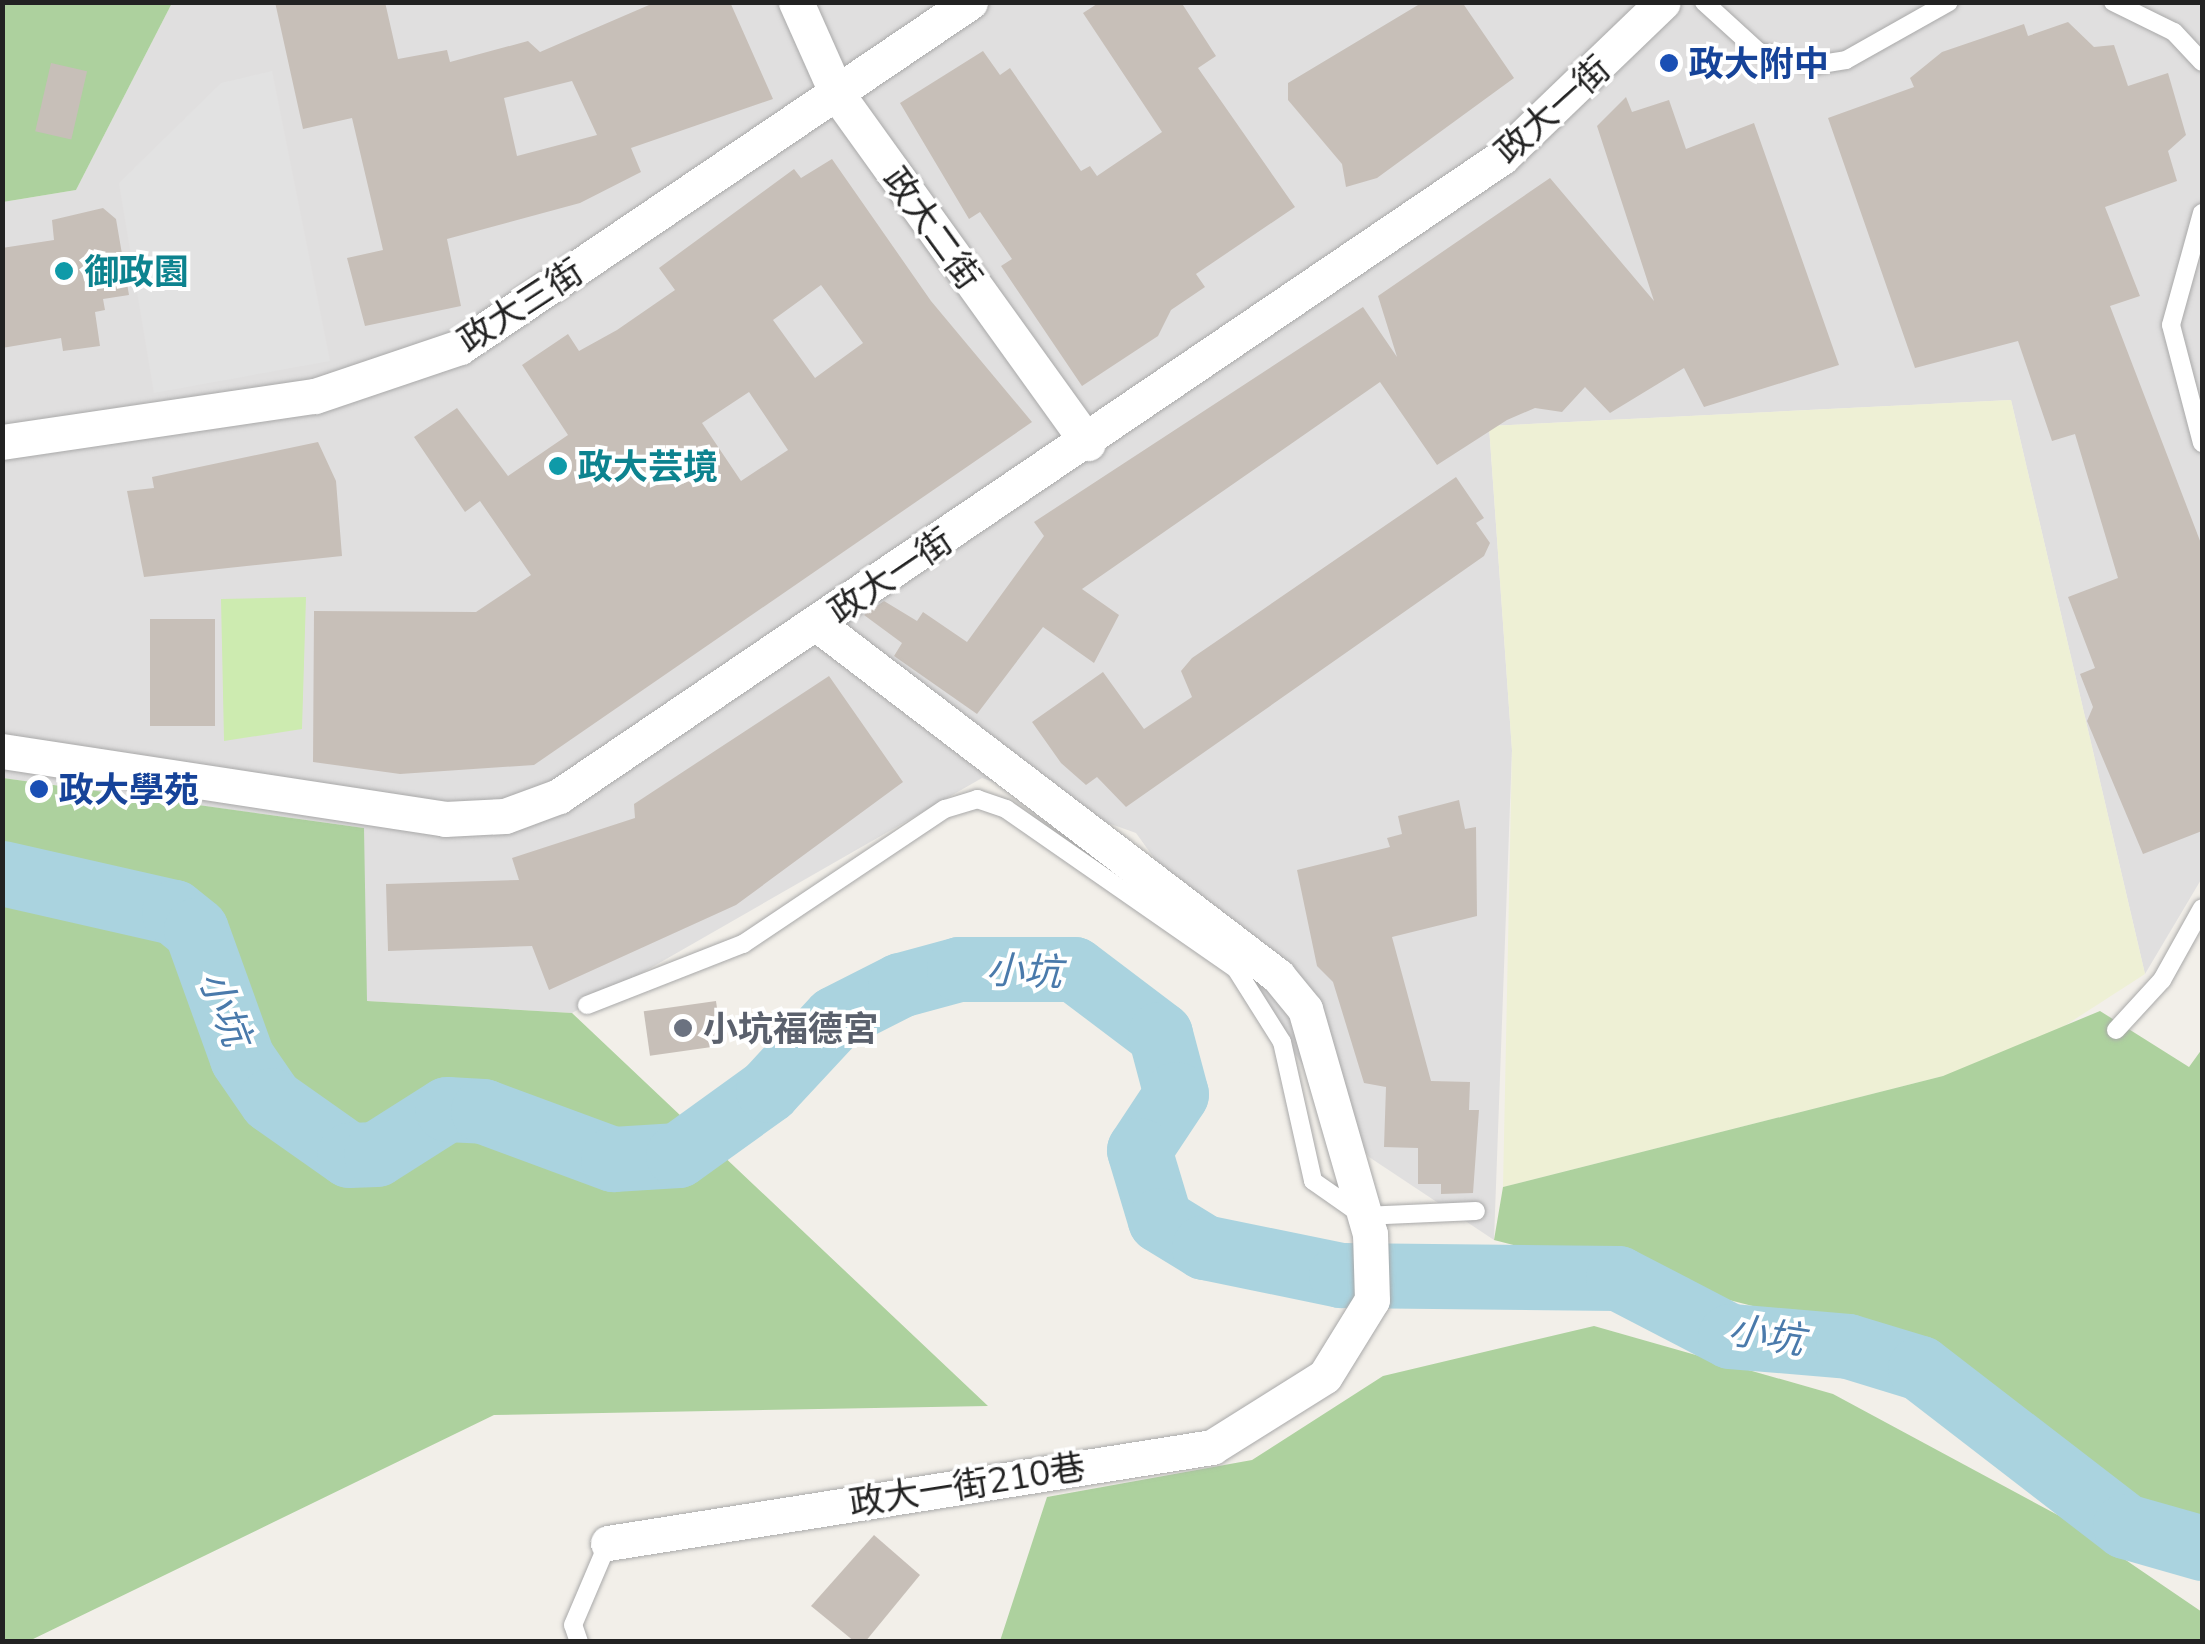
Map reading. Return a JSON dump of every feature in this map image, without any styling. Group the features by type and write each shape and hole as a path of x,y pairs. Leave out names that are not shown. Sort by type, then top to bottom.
{"street":[{"name":"政大二街","path":"796,2 837,94 1088,443"},
{"name":"政大三街","path":"2,442 316,396 460,347 970,2"},
{"name":"政大一街","path":"2,751 396,815 505,816 583,781 1088,443 1502,157 1663,2"},
{"path":"818,624 1278,976 1305,1009 1367,1224"},
{"name":"政大一街210巷","path":"608,1543 1212,1447 1325,1376 1372,1300 1367,1224"}],"lane":[{"path":"1704,2 1759,52 1816,64 1846,60 1949,2"},
{"path":"2113,2 2174,32 2202,62"},
{"path":"2202,213 2172,325 2202,443"},
{"path":"587,1006 743,944 945,809 976,799 1006,809 1236,969 1282,1042 1313,1181 1367,1224 1476,1211"},
{"path":"2116,1030 2162,980 2202,908"},
{"name":"政大一街210巷","path":"579,1642 573,1625 608,1543"}],"shaded area":[{"path":"172,3 2202,3 2202,878 2145,974 2011,400 1489,426 1512,750 1494,1240 1369,1157 1136,833 982,778 572,1013 366,1001 363,828 3,778 3,202 76,190"},
{"path":"272,71 330,361 154,393 119,183 221,83"}],"green space":[{"path":"3,3 172,3 76,190 3,202"},
{"path":"2011,400 2145,974 2038,1043 1943,1076 1503,1187 1512,750 1489,426"},
{"path":"306,597 302,729 224,741 221,599"},
{"path":"3,778 364,828 367,1001 572,1013 988,1406 494,1415 29,1641 3,1641"},
{"path":"2100,1011 2189,1067 2202,1049 2202,1562 2162,1523 1902,1344 1494,1240 1503,1187 1943,1076"},
{"path":"1594,1326 1833,1394 2067,1520 2202,1612 2202,1641 1000,1641 1047,1497 1252,1460 1383,1376"}],"building":[{"path":"275,2 385,2 398,59 447,50 450,62 528,41 540,52 656,2 730,2 773,99 631,148 641,172 580,203 447,239 461,306 365,326 347,258 383,250 352,118 303,129","holes":["572,81 597,135 517,156 504,98"]},
{"path":"1100,2 1181,2 1216,56 1198,68 1295,207 1196,274 1205,287 1171,310 1158,336 1082,386 1001,266 1012,259 980,212 969,219 900,103 983,51 1000,75 1010,68 1081,171 1090,166 1097,176 1162,132 1083,13"},
{"path":"1423,2 1462,2 1514,78 1377,178 1346,187 1342,164 1288,100 1288,83"},
{"path":"2068,22 2094,47 2114,45 2128,86 2168,73 2186,135 2168,151 2177,181 2105,207 2140,296 2110,306 2202,546 2202,831 2143,854 2087,721 2093,707 2080,674 2095,668 2068,597 2118,578 2075,434 2052,441 2018,341 1915,368 1828,118 1914,87 1910,78 1942,52 2024,24 2028,36"},
{"path":"51,63 87,71 71,140 35,131"},
{"path":"1626,97 1632,112 1669,100 1686,149 1754,123 1839,365 1704,407 1684,368 1610,413 1585,387 1562,412 1535,408 1507,420 1437,465 1380,382 1082,589 1119,615 1094,663 1043,627 977,714 894,656 902,643 864,615 884,601 917,621 923,612 967,642 1044,536 1034,522 1363,307 1397,357 1378,296 1550,178 1654,301 1597,126"},
{"path":"832,159 931,301 1032,422 534,765 400,774 313,762 314,611 476,612 531,575 480,501 465,512 414,437 457,408 508,476 568,435 522,365 568,334 579,351 617,330 675,290 659,268 794,169 801,178","holes":["821,285 863,343 815,378 773,320","749,392 788,450 741,481 702,423"]},
{"name":"御政園","path":"103,208 116,219 129,295 103,299 105,310 95,312 100,346 63,351 61,338 2,348 2,248 54,240 52,220"},
{"path":"318,442 336,481 342,556 144,577 127,491 154,488 152,477"},
{"path":"1456,477 1484,518 1476,523 1490,543 1484,556 1126,807 1097,777 1086,785 1061,763 1032,722 1103,672 1144,729 1192,697 1181,671 1192,658"},
{"path":"150,619 215,619 215,726 150,726"},
{"path":"829,676 903,782 736,905 549,990 532,946 388,951 386,884 519,880 512,858 635,818 634,804"},
{"path":"1459,800 1465,829 1476,827 1477,916 1392,937 1431,1081 1470,1082 1469,1110 1479,1110 1473,1193 1441,1194 1441,1184 1418,1184 1418,1148 1384,1147 1386,1087 1364,1083 1333,982 1317,966 1297,870 1390,847 1387,838 1402,834 1398,816"},
{"name":"小坑福德宮","path":"716,1001 722,1046 650,1056 644,1011"},
{"path":"874,1535 920,1575 865,1642 855,1642 811,1606"}],"waterway":[{"name":"小坑","path":"2,873 174,912 196,930 242,1058 271,1100 349,1155 376,1154 447,1109 483,1111 613,1159 678,1155 768,1090 835,1018 900,985 959,969 1074,969 1160,1034 1176,1094 1139,1150 1160,1220 1204,1247 1341,1275 1618,1278 1730,1336 1848,1346 1920,1368 2125,1526 2202,1548"}],"place":[{"name":"政大附中","path":"1669,63"},
{"name":"御政園","path":"64,271"},
{"name":"政大芸境","path":"558,466"},
{"name":"政大學苑","path":"39,789"},
{"name":"小坑福德宮","path":"683,1028"}]}
